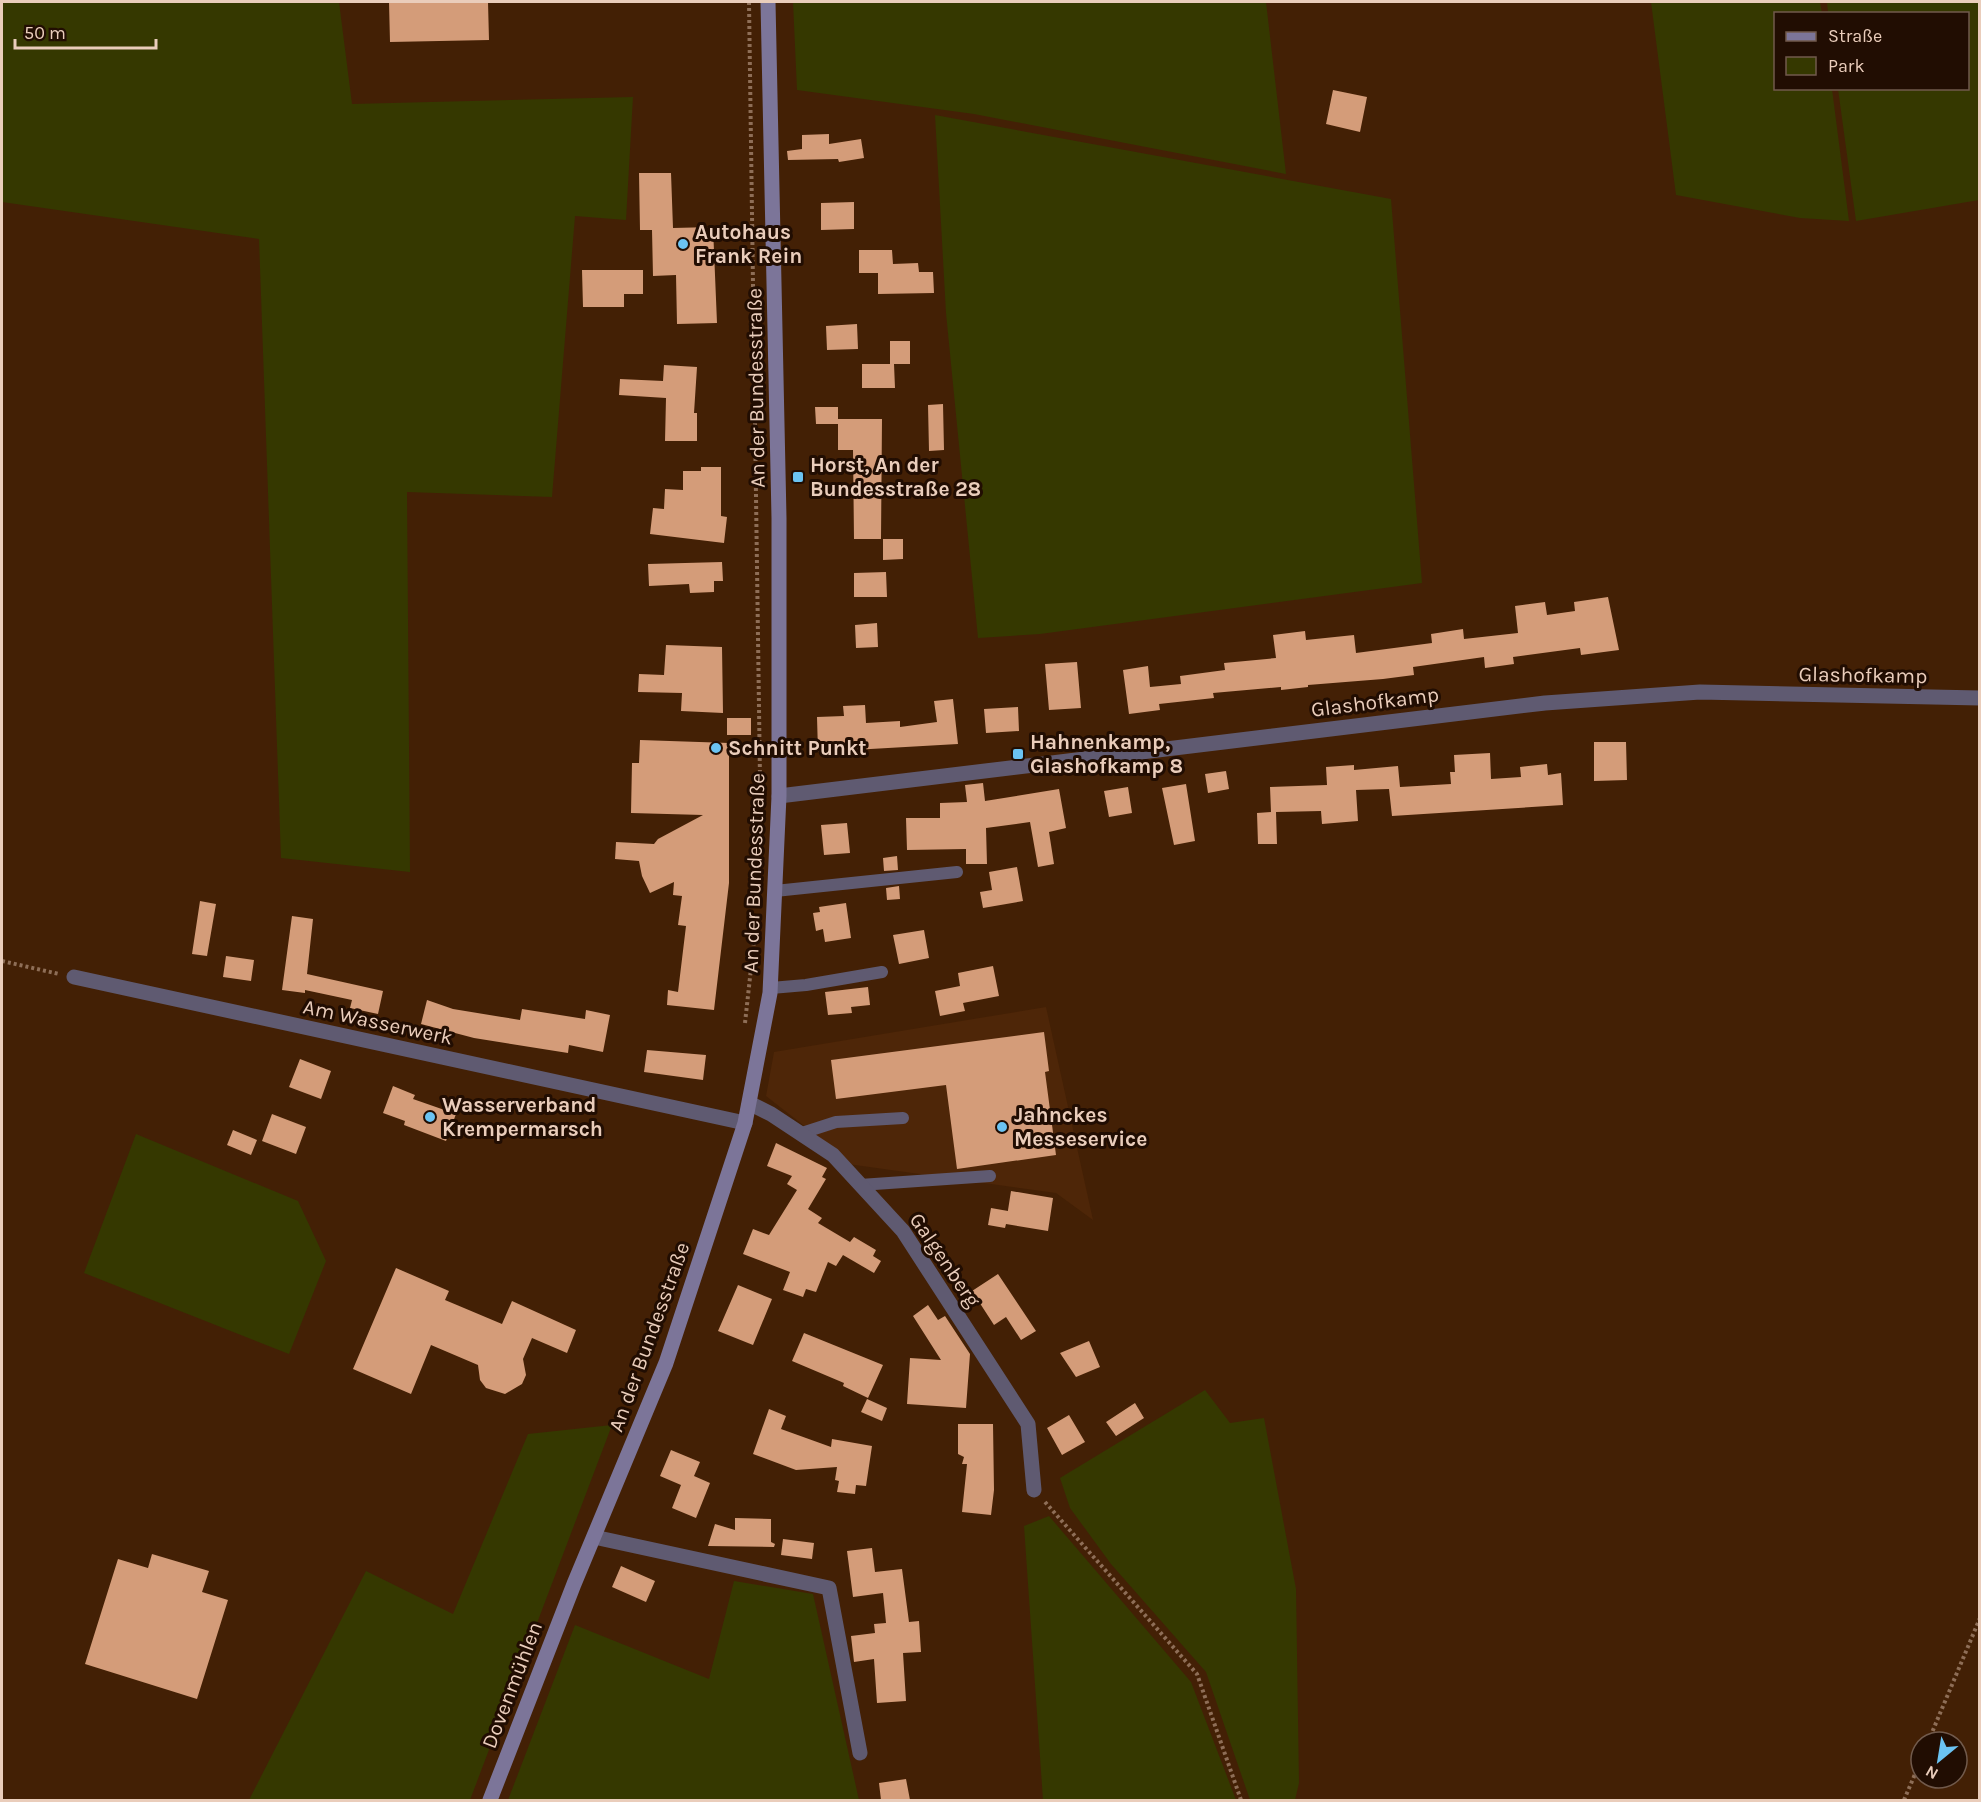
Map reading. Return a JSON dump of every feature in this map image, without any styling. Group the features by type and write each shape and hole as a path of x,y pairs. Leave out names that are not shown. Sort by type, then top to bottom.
{"main road":[{"name":"An der Bundesstraße","path":"574,1584 666,1363 751,1104 771,988 779,796 779,518 768,2"},
{"name":"Dovenmühlen","path":"490,1800 574,1584"}],"street":[{"name":"Glashofkamp","path":"779,796 1545,703 1700,692 1980,698"},
{"name":"Am Wasserwerk","path":"74,977 745,1123"},
{"name":"Galgenberg","path":"751,1104 802,1133 833,1155 903,1231 1028,1424 1034,1490"},
{"path":"594,1537 830,1588 860,1753"}],"lane":[{"path":"775,891 957,872"},
{"path":"771,988 806,985 882,972"},
{"path":"802,1133 836,1122 903,1118"},
{"path":"860,1185 990,1176"}],"path":[{"path":"749,2 760,785"},
{"path":"743,1034 754,936"},
{"path":"2,961 74,977"},
{"path":"1034,1490 1197,1674 1241,1800"},
{"path":"1933,1730 1980,1618"}],"shaded area":[{"path":"1046,1007 1093,1220 1056,1193 848,1164 835,1150 766,1096 774,1052"}],"green space":[{"path":"2,2 339,2 352,104 633,97 626,220 575,216 552,497 407,492 410,872 281,858 259,239 2,202"},
{"path":"793,2 1266,2 1286,174 974,114 797,90"},
{"path":"1651,2 1820,2 1822,12 1774,12 1774,90 1832,90 1849,221 1800,218 1676,195"},
{"path":"1827,2 1979,2 1979,200 1856,221 1838,90 1969,90 1969,12 1828,12"},
{"path":"935,115 1391,199 1422,583 1040,634 978,638 946,313"},
{"path":"136,1134 298,1201 326,1261 289,1354 84,1273"},
{"path":"1205,1390 1230,1423 1264,1418 1296,1589 1299,1783 1295,1800 1250,1800 1206,1672 1111,1564 1070,1508 1060,1478"},
{"path":"612,1425 470,1800 249,1800 366,1571 453,1614 528,1434"},
{"path":"1049,1516 1191,1682 1236,1800 1043,1800 1024,1526"},
{"path":"734,1581 813,1594 859,1800 508,1800 575,1625 709,1679"}],"building":[{"path":"389,2 488,2 489,40 390,42"},
{"path":"1333,90 1367,97 1360,132 1326,124"},
{"path":"829,134 829,144 861,139 864,158 839,162 838,159 788,160 787,151 802,149 802,135"},
{"name":"Autohaus Frank Rein","path":"639,173 671,173 673,228 713,227 717,323 677,324 676,275 653,276 652,230 640,230"},
{"path":"854,202 854,229 821,230 821,203"},
{"path":"859,250 892,250 893,264 918,263 919,272 933,272 934,293 878,294 878,273 859,273"},
{"path":"582,270 643,270 643,294 624,294 624,307 583,307"},
{"path":"857,324 858,349 827,350 826,326"},
{"path":"890,341 910,341 910,364 894,364 895,388 862,388 862,364 890,364"},
{"path":"664,365 697,367 694,413 697,413 697,441 665,441 666,398 619,395 620,379 663,381"},
{"path":"943,404 944,450 929,451 928,405"},
{"path":"815,407 838,407 838,419 882,419 881,539 854,539 853,450 838,450 838,424 816,424"},
{"path":"701,467 721,467 721,516 727,517 724,543 650,534 653,508 664,509 665,489 683,490 683,471 701,471"},
{"path":"883,539 903,539 903,559 883,560"},
{"path":"722,562 723,581 714,581 714,592 690,593 689,584 649,586 648,564"},
{"path":"886,572 887,597 854,597 854,573"},
{"path":"1608,597 1619,650 1581,655 1580,648 1513,657 1514,664 1485,668 1484,657 1413,667 1414,675 1308,685 1308,687 1281,690 1281,687 1213,693 1214,698 1159,704 1160,710 1129,714 1123,670 1148,666 1150,687 1181,684 1180,676 1225,670 1224,663 1276,658 1273,635 1305,631 1306,640 1354,635 1356,653 1432,643 1431,634 1463,629 1464,639 1518,633 1515,606 1545,602 1547,615 1575,611 1574,602"},
{"path":"877,623 878,647 856,648 855,625"},
{"path":"666,645 722,647 723,713 681,711 682,693 638,692 639,674 664,675"},
{"path":"1077,662 1081,708 1049,710 1045,664"},
{"path":"953,699 958,744 818,752 817,717 844,716 843,706 865,705 866,723 900,721 900,727 937,722 934,701"},
{"path":"1018,707 1019,731 986,733 984,709"},
{"path":"727,718 751,718 751,735 727,735"},
{"path":"640,740 729,743 729,883 714,1010 667,1005 668,990 678,992 686,926 678,925 682,896 673,895 674,882 650,893 642,876 639,861 615,859 616,842 654,844 658,839 703,815 631,813 632,763 639,763"},
{"path":"1594,742 1626,742 1627,780 1594,781"},
{"path":"1490,753 1491,779 1521,777 1520,767 1547,764 1548,775 1561,773 1563,805 1392,816 1389,789 1356,790 1358,821 1322,824 1321,811 1276,812 1277,844 1258,844 1257,813 1271,812 1270,787 1327,785 1326,767 1354,765 1354,770 1398,766 1400,787 1451,784 1450,772 1455,772 1454,755"},
{"path":"1226,771 1229,789 1208,793 1205,774"},
{"path":"983,783 985,801 1059,789 1066,828 1049,832 1054,864 1038,867 1030,822 986,828 987,864 966,864 966,849 907,850 906,818 940,818 940,803 967,802 965,785"},
{"path":"1186,784 1195,841 1174,845 1162,788"},
{"path":"1128,787 1132,813 1109,817 1104,791"},
{"path":"847,823 850,853 824,855 821,825"},
{"path":"897,856 898,870 884,871 883,858"},
{"path":"1017,867 1023,901 983,908 980,892 992,890 989,872"},
{"path":"899,886 900,899 887,900 886,888"},
{"path":"200,901 216,904 207,956 192,954"},
{"path":"846,903 851,938 825,942 823,929 816,931 813,913 820,912 819,907"},
{"path":"292,916 313,919 307,974 383,991 378,1014 350,1008 352,1000 305,990 305,993 282,990"},
{"path":"924,930 929,958 899,964 893,935"},
{"path":"226,956 254,960 251,981 223,977"},
{"path":"993,966 999,996 963,1003 965,1011 940,1016 935,991 960,986 958,973"},
{"path":"868,987 870,1005 851,1007 852,1013 828,1015 825,992"},
{"path":"427,1000 453,1009 520,1020 522,1009 585,1019 586,1010 610,1015 603,1052 569,1045 568,1053 474,1038 421,1024"},
{"name":"Jahnckes Messeservice","path":"1044,1032 1049,1071 1045,1072 1056,1155 957,1169 946,1085 836,1099 831,1060"},
{"path":"647,1050 706,1055 703,1080 644,1072"},
{"path":"300,1059 331,1071 321,1099 289,1087"},
{"name":"Wasserverband Krempermarsch","path":"393,1086 415,1095 413,1099 456,1114 446,1141 404,1125 405,1121 383,1113"},
{"path":"272,1114 306,1127 296,1154 262,1141"},
{"path":"233,1130 257,1140 251,1155 227,1145"},
{"path":"776,1143 827,1168 822,1177 826,1179 808,1209 822,1218 818,1223 850,1242 854,1237 876,1250 873,1256 881,1261 874,1273 843,1255 836,1266 828,1262 816,1292 806,1289 803,1297 783,1290 790,1272 743,1254 753,1229 769,1235 797,1190 787,1184 792,1176 767,1166"},
{"path":"1011,1191 1053,1198 1048,1231 1006,1224 1005,1228 988,1225 991,1208 1008,1211"},
{"path":"396,1268 449,1291 445,1300 502,1324 512,1301 576,1330 567,1353 532,1338 523,1359 526,1375 522,1384 505,1394 486,1388 480,1380 478,1365 431,1345 411,1394 353,1369"},
{"path":"998,1274 1036,1331 1021,1340 1006,1317 994,1325 972,1291"},
{"path":"738,1285 772,1299 753,1345 718,1331"},
{"path":"928,1305 938,1320 945,1316 970,1354 966,1408 907,1404 910,1358 941,1360 913,1316"},
{"path":"804,1333 883,1365 868,1398 843,1386 844,1383 792,1361"},
{"path":"1089,1341 1100,1367 1076,1377 1060,1353"},
{"path":"867,1399 887,1408 882,1421 861,1412"},
{"path":"1135,1403 1144,1418 1116,1436 1106,1422"},
{"path":"769,1409 786,1416 781,1429 831,1447 832,1439 872,1446 866,1486 856,1485 855,1494 837,1492 839,1481 835,1480 837,1467 796,1470 753,1454"},
{"path":"1069,1415 1085,1442 1062,1455 1047,1428"},
{"path":"958,1424 993,1424 994,1490 991,1515 962,1512 967,1464 962,1464 964,1457 958,1454"},
{"path":"671,1450 700,1462 694,1476 710,1483 696,1518 672,1508 681,1485 660,1476"},
{"path":"735,1518 771,1519 771,1542 775,1544 774,1547 708,1546 715,1524 735,1530"},
{"path":"783,1539 814,1543 812,1559 781,1555"},
{"path":"872,1548 875,1572 902,1569 909,1622 919,1621 921,1652 903,1653 906,1701 877,1703 874,1659 854,1662 851,1636 875,1633 874,1624 886,1623 883,1593 853,1597 847,1551"},
{"path":"152,1554 209,1571 202,1592 228,1600 197,1699 85,1664 118,1559 148,1568"},
{"path":"621,1566 655,1581 646,1602 612,1587"},
{"path":"906,1779 910,1800 881,1800 879,1783"}],"place":[{"name":"Autohaus Frank Rein","path":"683,244"},
{"name":"Horst, An der Bundesstraße 28","path":"798,477"},
{"name":"Schnitt Punkt","path":"716,748"},
{"name":"Hahnenkamp, Glashofkamp 8","path":"1018,754"},
{"name":"Wasserverband Krempermarsch","path":"430,1117"},
{"name":"Jahnckes Messeservice","path":"1002,1127"}]}
